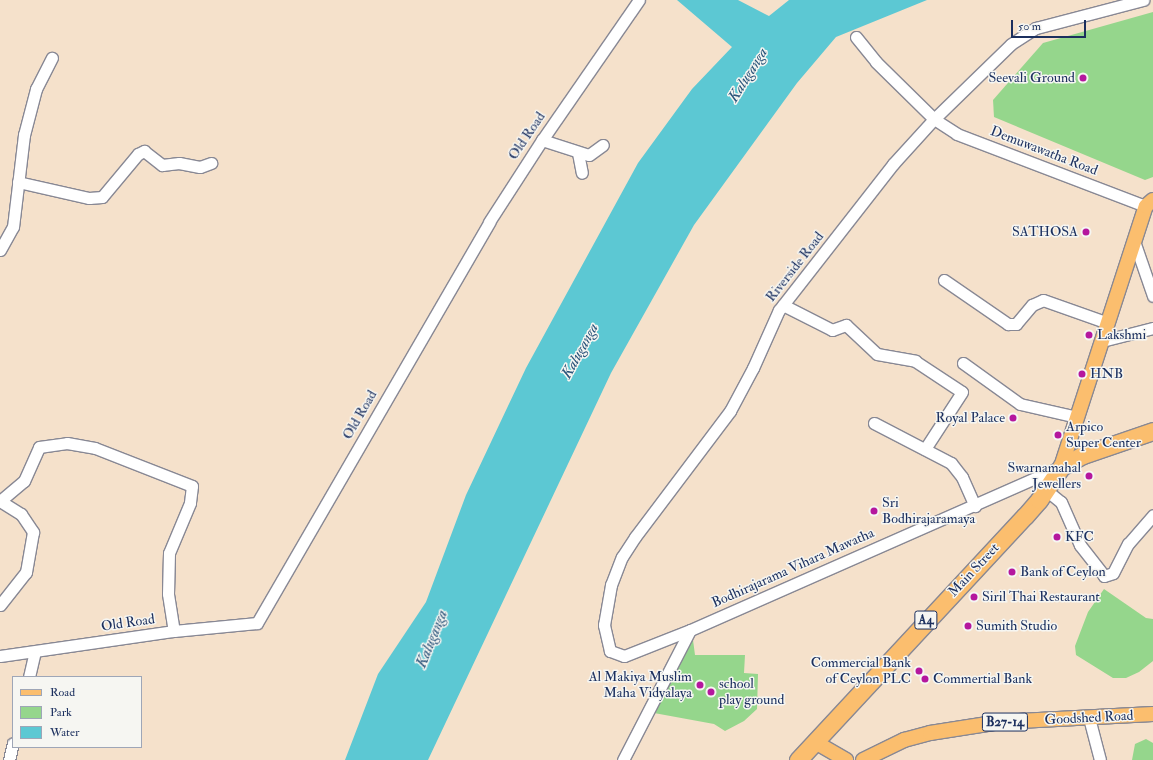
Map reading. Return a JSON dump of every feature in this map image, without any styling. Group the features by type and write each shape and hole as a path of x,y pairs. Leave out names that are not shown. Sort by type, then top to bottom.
{"highway":[{"path":"1060,467 1083,455 1153,430"},
{"name":"Main Street","path":"798,760 1046,490 1060,467"}],"main road":[{"path":"1060,467 1134,241 1149,203"},
{"name":"Goodshed Road","path":"862,760 904,740 930,733 1000,722 1153,714"},
{"path":"815,742 846,760"}],"street":[{"name":"Riverside Road","path":"624,656 610,652 604,626 611,585 622,557 634,537 730,411 753,368 779,310 894,164 934,119 1011,44 1036,28 1143,0"},
{"name":"Old Road","path":"0,656 174,631 257,623 478,241 542,140 637,3"},
{"name":"Demuwawatha Road","path":"856,37 876,62 934,119 957,134 1149,203"},
{"path":"0,250 13,227 24,135 36,89 52,58"},
{"path":"542,140 578,153 589,155 603,145"},
{"path":"18,182 89,198 102,197 138,154 144,151 162,165 179,163 200,167 211,163"},
{"path":"578,153 582,173"},
{"path":"1134,241 1153,296"},
{"path":"944,280 1008,324 1016,324 1032,305 1043,300 1108,323"},
{"path":"783,306 832,330 846,325 877,354 915,361 962,392 925,449"},
{"path":"1102,341 1153,328"},
{"path":"963,363 1020,404 1077,417"},
{"path":"874,423 951,463 962,476 975,506"},
{"path":"0,605 26,572 33,532 21,514 0,501 24,481 39,447 67,443 95,448 192,486 190,503 169,553 168,594 174,631"},
{"name":"Bodhirajarama Vihara Mawatha","path":"624,656 690,630 975,506 1060,467"},
{"path":"1046,490 1061,502 1080,545 1104,576 1113,573 1128,544 1153,514"},
{"path":"623,760 690,630"},
{"path":"29,676 35,652"},
{"path":"1089,718 1100,760"},
{"path":"9,760 12,748"}],"green space":[{"name":"Seevali Ground","path":"1153,12 1153,177 1145,180 994,117 993,100 1043,43"},
{"path":"1104,589 1146,618 1153,619 1153,661 1139,672 1126,678 1113,678 1076,655 1075,646 1088,612"},
{"name":"school play ground","path":"691,639 693,640 695,655 745,655 744,673 758,674 757,709 744,721 725,731 714,724 654,713"},
{"path":"1146,739 1153,743 1153,760 1132,760 1135,744"}],"water":[{"name":"Kaluganga","path":"677,0 738,0 769,16 789,0 927,0 836,37 797,83 694,225 611,373 428,760 345,760 378,674 426,602 466,495 526,368 638,163 692,89 732,47"}],"place":[{"name":"Seevali Ground","path":"1083,78"},
{"name":"SATHOSA","path":"1086,232"},
{"name":"Lakshmi","path":"1089,335"},
{"name":"HNB","path":"1082,374"},
{"name":"Royal Palace","path":"1013,418"},
{"name":"Arpico Super Center","path":"1058,435"},
{"name":"Swarnamahal Jewellers","path":"1089,476"},
{"name":"Sri Bodhirajaramaya","path":"874,511"},
{"name":"KFC","path":"1057,537"},
{"name":"Bank of Ceylon","path":"1012,572"},
{"name":"Siril Thai Restaurant","path":"974,597"},
{"name":"Sumith Studio","path":"968,626"},
{"name":"Commercial Bank of Ceylon PLC","path":"919,671"},
{"name":"Commertial Bank","path":"925,679"},
{"name":"Al Makiya Muslim Maha Vidyalaya","path":"700,685"},
{"name":"school play ground","path":"711,692"}]}
